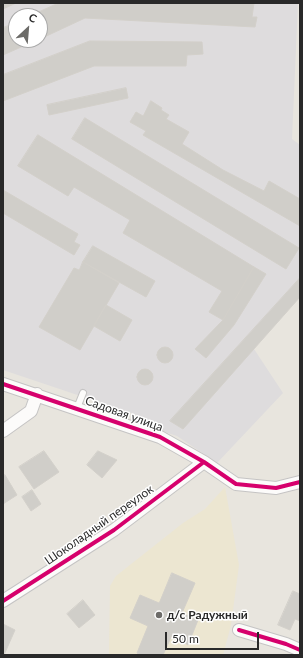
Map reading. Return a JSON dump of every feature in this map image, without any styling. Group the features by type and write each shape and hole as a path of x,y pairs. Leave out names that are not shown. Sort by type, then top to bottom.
{"street":[{"name":"Садовая улица","path":"3,384 160,437 204,462 236,484 276,488 300,482"},
{"path":"3,431 31,411 36,394"},
{"name":"Шоколадный переулок","path":"3,601 114,530 204,462"},
{"path":"239,630 286,644 300,650"}],"lane":[{"path":"77,408 83,393"}],"shaded area":[{"path":"3,3 298,3 292,139 300,145 300,297 254,349 283,393 217,463 177,436 144,425 146,418 3,370"},
{"path":"225,487 239,565 231,625 223,655 109,655 110,586 116,576 183,523 205,509"}],"building":[{"path":"3,3 16,3 3,9"},
{"path":"59,3 254,3 252,17 257,17 255,27 85,18 48,35 48,8"},
{"path":"8,26 8,48 19,48 3,55 3,28"},
{"path":"90,41 202,42 203,54 187,55 186,66 94,66 3,101 3,75"},
{"path":"126,88 128,98 49,115 47,105"},
{"path":"151,101 162,108 161,110 169,115 166,119 189,132 182,144 223,170 264,191 269,181 300,199 300,226 143,135 146,131 130,122 136,112 143,116"},
{"path":"85,118 299,248 286,269 72,139"},
{"path":"38,135 254,267 223,320 209,312 222,291 123,233 130,220 74,187 68,196 18,166"},
{"path":"3,190 78,234 74,242 80,245 74,255 3,213"},
{"path":"93,246 155,281 146,297 83,262"},
{"path":"83,262 119,283 80,350 39,327 74,268 79,270"},
{"path":"254,267 266,274 234,325 206,358 195,349 223,320"},
{"path":"300,278 300,297 183,429 170,421"},
{"path":"106,305 132,320 120,341 94,326"},
{"path":"162,347 168,347 173,352 171,361 168,363 162,363 157,358 157,352"},
{"path":"142,369 148,369 153,374 151,383 148,385 142,385 137,380 137,374"},
{"path":"44,451 59,472 34,489 19,467"},
{"path":"98,451 117,460 102,478 87,465"},
{"path":"5,475 17,495 3,504 3,476"},
{"path":"32,490 41,504 31,511 22,497"},
{"name":"д/с Радужный","path":"172,573 195,583 182,613 198,620 188,645 172,635 163,655 141,655 137,653 148,626 130,618 140,595 159,603"},
{"path":"293,591 300,594 300,621 295,619 290,630 278,625"},
{"path":"83,600 95,615 79,628 67,614"},
{"path":"3,624 15,630 4,655 3,655"}],"cycle path":[{"path":"3,384 160,437 204,462 236,484 276,488 300,482"},
{"path":"3,601 114,530 204,462"},
{"path":"239,630 286,644 300,650"}],"place":[{"name":"д/с Радужный","path":"159,615"}]}
